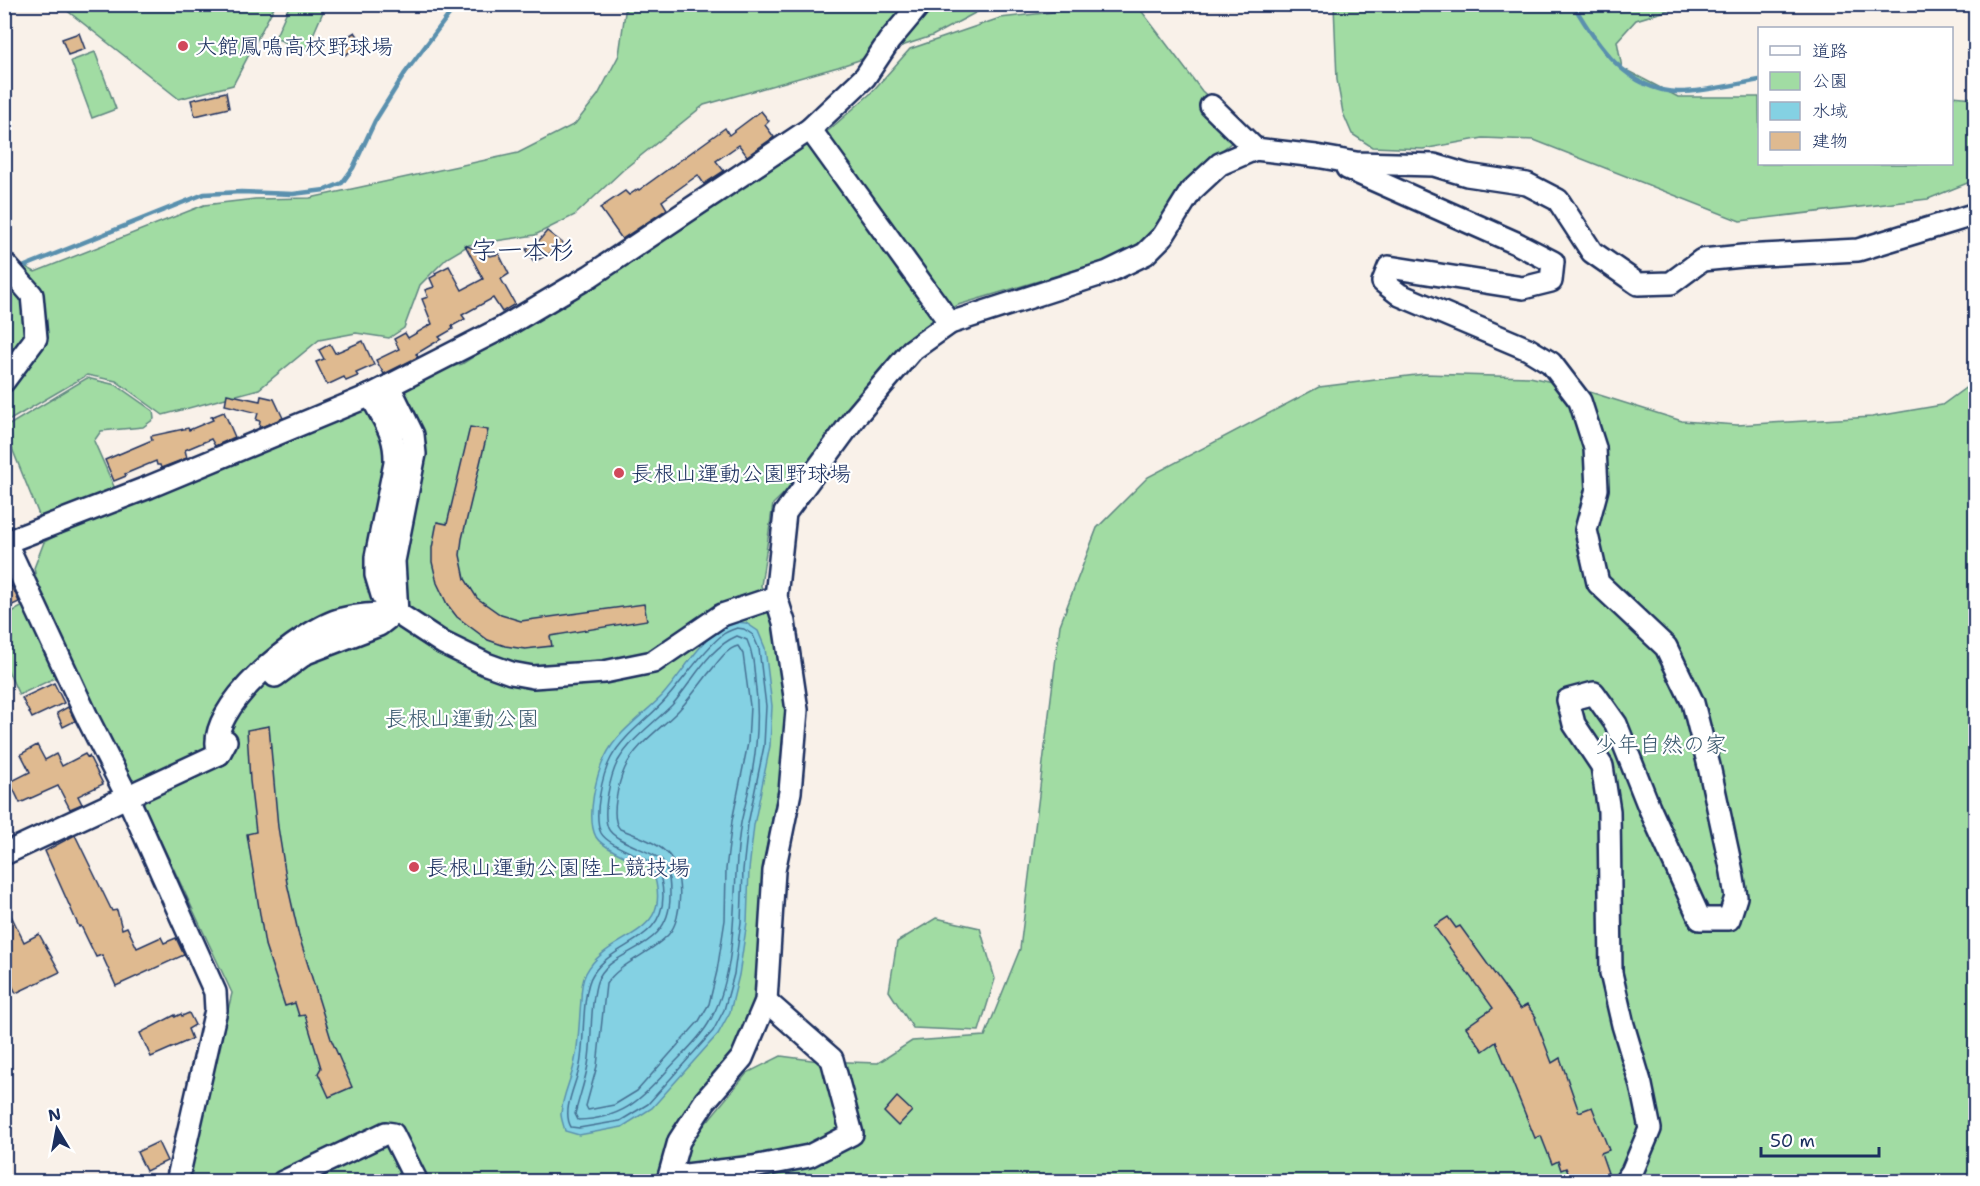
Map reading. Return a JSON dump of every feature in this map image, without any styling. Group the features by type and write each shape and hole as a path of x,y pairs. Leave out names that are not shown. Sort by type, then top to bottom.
{"street":[{"path":"177,1182 216,1010 215,992 127,795 88,719 5,543 149,487 380,391 502,328 590,276 810,129 865,77 920,4"},
{"path":"1211,106 1255,149"},
{"path":"810,129 950,323"},
{"path":"765,1001 832,1059 852,1134 809,1156 669,1179 679,1142 705,1101 742,1058 765,1001 774,872 790,792 797,710 784,622 776,597 785,513 856,416 912,350 950,323 1108,272 1145,254 1163,236 1191,191 1220,164 1255,149 1356,163 1434,165 1467,175 1527,184 1558,200 1592,252 1638,284 1671,283 1702,260 1858,250 1976,214"},
{"path":"1316,156 1516,243 1553,262 1551,281 1523,288 1389,267 1383,282 1400,295 1462,320 1551,363 1580,401 1595,448 1597,489 1586,530 1598,582 1666,647 1693,703 1732,872 1736,897 1729,919 1700,919 1616,724 1594,693 1568,700 1574,724 1602,766 1609,811 1611,973 1623,1025 1641,1085 1650,1129 1632,1172 1625,1182"},
{"path":"4,263 32,295 36,338 4,381"},
{"path":"380,391 379,413 390,429 396,452 376,557 376,575 382,596 397,613 443,643 511,673 533,677 604,672 653,662 722,615 776,597"},
{"path":"4,854 219,754 218,737 226,714 266,666 310,632 341,619 397,613"},
{"path":"283,1182 386,1133 393,1134 417,1182"}],"green space":[{"path":"290,4 326,5 306,51 275,38"},
{"name":"大館鳳鳴高校野球場","path":"60,5 275,5 233,85 179,99"},
{"path":"626,5 990,5 932,36 838,67 704,105 623,170 575,215 535,235 469,245 447,258 420,285 404,328 389,338 356,333 319,340 259,389 163,415 116,381 87,375 5,423 4,255 35,272 204,205 255,199 310,198 518,153 575,124 598,95 619,55"},
{"name":"長根山運動公園","path":"1116,5 1137,5 1202,91 1245,131 1201,168 1176,196 1152,231 1131,251 958,305 935,319 895,356 804,474 773,504 761,586 775,619 785,689 788,737 762,872 757,991 748,1025 736,1052 659,1181 188,1181 232,993 125,765 112,745 98,730 36,578 34,568 44,542 339,417 442,369 462,364 765,167 829,130 870,94 910,49 1000,18"},
{"path":"1334,5 1697,5 1679,7 1636,20 1617,41 1622,68 1678,97 1758,97 1758,165 1953,165 1953,96 1975,98 1975,180 1928,199 1740,221 1534,140 1483,138 1423,149 1372,147 1352,134 1343,113 1337,80"},
{"path":"95,52 116,109 92,118 71,61"},
{"name":"少年自然の家","path":"1424,374 1530,377 1574,387 1682,421 1737,425 1872,417 1942,405 1975,381 1975,1181 678,1182 687,1146 747,1073 781,1056 819,1061 878,1063 912,1041 985,1036 1020,949 1060,625 1097,528 1148,477 1319,387"},
{"path":"87,378 116,385 153,411 154,419 143,427 101,431 94,441 116,491 41,520 5,431 9,425"},
{"path":"27,604 59,676 19,695 5,664 4,616"},
{"path":"936,918 980,928 995,979 979,1031 913,1028 889,991 897,942"}],"water":[{"path":"736,622 746,623 758,631 765,648 772,706 770,746 754,825 747,922 739,975 730,1012 718,1034 652,1108 622,1127 579,1135 565,1131 561,1116 562,1108 576,1057 582,990 586,973 596,959 609,948 637,931 648,921 656,909 658,892 652,869 613,851 596,837 593,829 592,808 598,774 610,748 623,732 662,696 711,636 721,628"}],"building":[{"path":"355,32 363,44 345,55 337,43"},
{"path":"79,33 85,49 68,55 62,39"},
{"path":"226,92 229,108 195,116 191,100"},
{"path":"761,111 769,121 765,125 774,137 747,156 739,145 716,161 724,171 704,184 698,175 662,201 667,209 622,239 600,208 625,191 629,195 639,190 725,128 729,135"},
{"path":"547,231 565,245 534,262 526,249 533,248"},
{"path":"465,245 490,256 499,254 509,274 501,279 515,304 502,312 493,298 462,315 465,319 452,326 453,329 439,337 441,339 416,354 418,357 384,374 376,360 399,349 394,339 405,333 408,338 432,324 422,299 428,297 425,290 434,287 430,278 436,275 435,273 449,266 462,290 483,279"},
{"path":"363,341 374,365 356,373 358,376 346,381 344,377 327,385 316,362 324,359 319,350 330,344 335,353"},
{"path":"227,394 260,401 261,396 274,399 283,418 259,428 260,421 256,420 258,413 225,405"},
{"path":"224,412 235,437 215,446 211,439 185,450 187,458 161,468 156,461 114,481 105,460 152,440 151,436 188,428 189,430 213,420 211,417"},
{"path":"470,427 488,430 460,555 465,579 477,598 501,615 521,621 644,604 647,620 550,636 552,646 525,649 505,646 488,640 457,617 447,604 437,583 432,562 432,548 437,522 447,524"},
{"path":"12,586 19,602 4,609 4,589"},
{"path":"54,683 64,703 32,718 22,698"},
{"path":"68,707 75,721 63,727 57,713"},
{"path":"269,726 278,827 299,936 331,1039 352,1087 329,1097 318,1073 321,1068 305,1015 299,1016 295,1003 285,1006 265,945 247,834 256,832 247,730"},
{"path":"37,745 45,760 56,754 62,766 85,754 89,756 103,784 78,796 82,804 70,809 58,786 20,803 10,782 30,772 21,754"},
{"path":"75,835 112,911 117,910 122,929 127,927 137,948 161,937 164,943 176,938 184,955 116,986 102,955 96,957 81,926 79,927 45,851"},
{"path":"4,901 24,942 39,934 60,972 16,993 4,969"},
{"path":"1448,917 1456,928 1460,926 1520,1009 1527,1005 1536,1017 1552,1063 1560,1058 1579,1112 1592,1107 1609,1150 1601,1153 1608,1173 1596,1177 1598,1182 1572,1182 1566,1168 1561,1170 1558,1161 1552,1164 1541,1136 1535,1138 1496,1042 1483,1051 1466,1027 1493,1008 1434,926"},
{"path":"189,1013 195,1025 188,1029 192,1039 151,1057 140,1033 175,1015 175,1017"},
{"path":"897,1097 912,1111 898,1126 884,1112"},
{"path":"158,1142 167,1161 146,1171 137,1152"}],"waterway":[{"path":"25,266 204,194 241,192 293,194 325,190 342,183 353,168 375,121 405,73 457,4"},
{"path":"1573,4 1603,49 1628,74 1643,83 1659,89 1686,92 1758,80"}],"place":[{"name":"大館鳳鳴高校野球場","path":"183,46"},
{"name":"長根山運動公園野球場","path":"619,473"},
{"name":"長根山運動公園陸上競技場","path":"414,867"}],"district":[{"name":"字一本杉","path":"523,250"}]}
